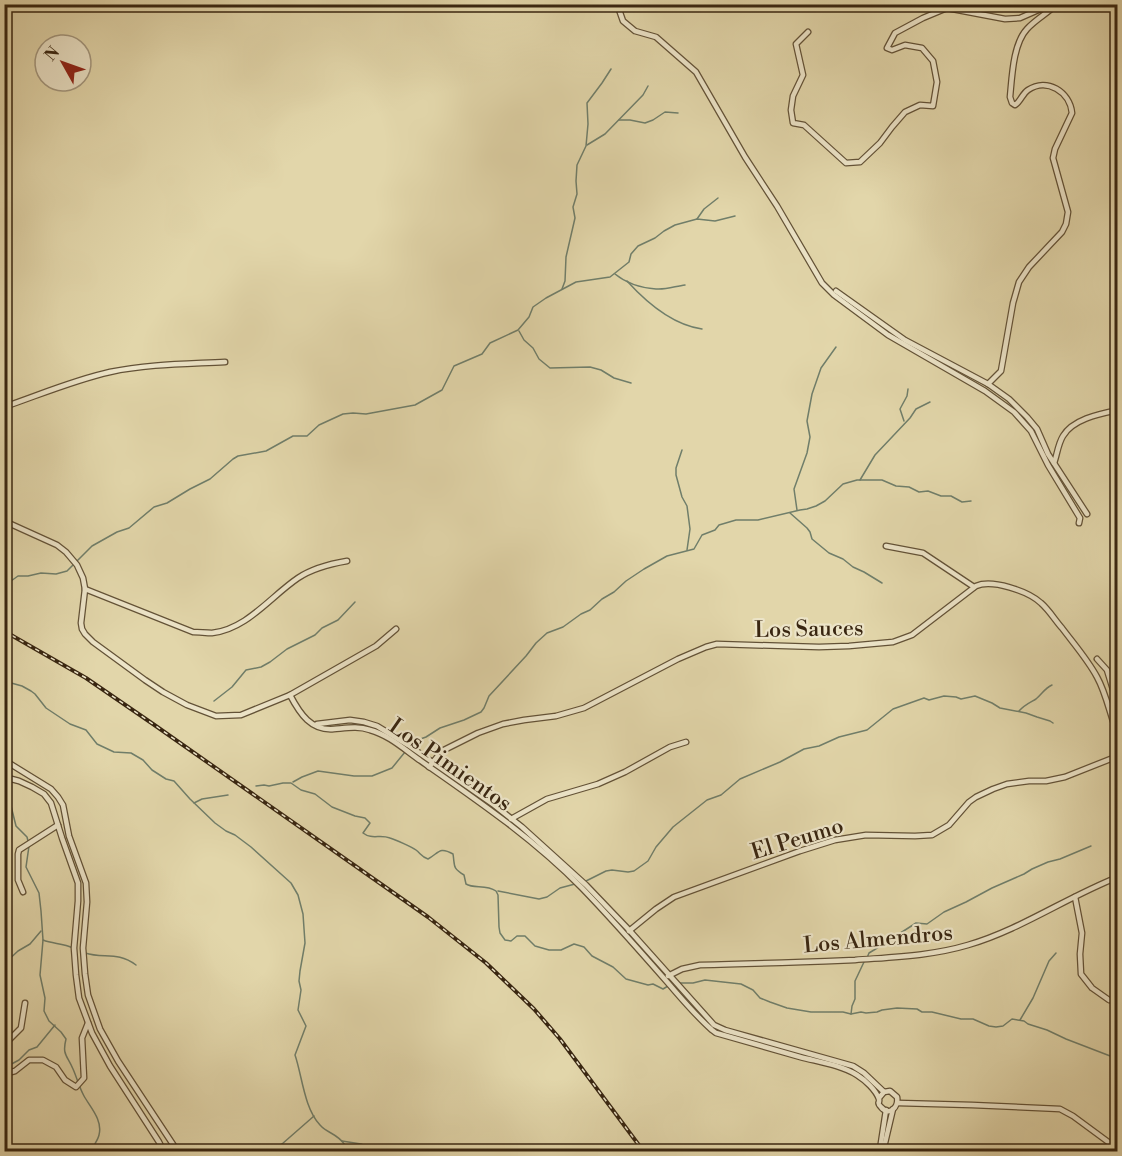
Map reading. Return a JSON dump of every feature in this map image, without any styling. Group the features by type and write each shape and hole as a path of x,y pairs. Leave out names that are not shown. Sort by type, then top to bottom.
{"street":[{"path":"617,4 623,21 635,31 657,37 696,72 822,283 834,295 888,335 985,391 1014,412 1031,430 1048,465 1080,518 1078,523"},
{"path":"808,32 796,45 803,75 793,96 791,110 793,123 804,125 846,163 860,162 880,144 905,112 920,105 933,106 937,82 933,61 922,48 905,45 892,50 887,48 896,33 947,8 1005,19 1020,18 1052,4"},
{"path":"988,384 1001,371 1019,282 1029,267 1062,232 1068,218 1053,158 1072,113 1068,98 1050,86 1026,91 1015,105 1010,98 1017,49 1023,33 1057,4"},
{"path":"836,291 905,340 988,384 1008,399 1037,429 1054,464 1087,514"},
{"path":"4,407 110,372 140,367 225,362"},
{"path":"109,365 110,372"},
{"path":"1054,464 1061,439 1068,428 1095,416 1118,410"},
{"path":"4,521 57,545 77,565 85,589 82,629 93,642 145,680 187,705 216,716 241,715 290,695 376,646 396,629"},
{"path":"886,546 923,553 975,587 982,583 998,584 1034,597 1044,605 1097,677 1118,735"},
{"path":"85,589 193,632 212,633 236,626 298,578 329,564 347,561"},
{"name":"Los Sauces","path":"429,767 442,751 478,733 503,724 556,716 584,708 706,647 717,644 849,646 893,642 912,635 975,587"},
{"path":"1097,658 1107,670 1118,706"},
{"path":"290,695 301,714 315,725"},
{"name":"Los Pimientos","path":"315,725 350,720 371,724 384,729 433,761 511,819 586,885 627,933"},
{"name":"Los Pimientos","path":"315,725 323,729 355,727 373,730 505,821 580,886 718,1028 853,1066 884,1092"},
{"path":"511,819 547,799 598,784 670,747 686,742"},
{"name":"El Peumo","path":"627,933 674,897 801,851 847,837 932,835 949,825 969,802 993,789 1007,784 1065,777 1118,756"},
{"path":"4,759 51,789 58,796 64,809 69,836 86,883 87,902 83,948 88,995 100,1029 109,1045 178,1152"},
{"path":"4,777 19,781 44,794 51,803 78,884 74,957 79,998 92,1033 110,1066 164,1152"},
{"path":"55,815 64,809"},
{"path":"23,892 18,880 19,850 58,825"},
{"name":"Los Almendros","path":"667,976 682,969 700,965 870,959 916,956 951,950 996,935 1118,877"},
{"path":"1074,897 1082,933 1081,974 1092,988 1109,1000"},
{"name":"Los Pimientos","path":"667,976 706,1025 716,1033 851,1072 864,1081 879,1098"},
{"path":"4,1045 21,1028 25,1003"},
{"path":"4,1074 15,1071 29,1060 43,1060 56,1067 65,1080 76,1087 84,1078 82,1038 88,1023"},
{"path":"879,1151 885,1143 893,1109 898,1103 893,1092 884,1092 879,1098 880,1106 886,1110 893,1109"},
{"path":"898,1103 1060,1109 1111,1144"},
{"path":"879,1151 886,1110"}],"waterway":[{"path":"562,289 565,281 566,257 575,218 573,207 577,194 577,165 586,146 587,103 611,69"},
{"path":"587,145 605,134 643,95 648,86"},
{"path":"619,120 645,123 665,112 678,113"},
{"path":"697,219 704,209 718,198"},
{"path":"77,561 92,546 129,528 154,507 167,503 210,479 238,456 266,451 293,436 307,436 319,425 343,414 366,414 415,405 442,390 454,366 482,354 490,343 518,330 529,317 533,307 576,282 610,277 629,262 631,254 638,246 675,225 697,219 715,221 735,216"},
{"path":"615,274 629,282 651,288 663,289 685,285"},
{"path":"627,281 661,312 681,323 702,329"},
{"path":"519,331 539,359 550,368 590,367 631,383"},
{"path":"797,510 794,489 807,453 810,437 807,421 812,394 821,368 836,347"},
{"path":"904,421 900,409 908,389"},
{"path":"860,480 875,455 916,409 930,402"},
{"path":"682,450 676,475 687,506 690,529 687,550"},
{"path":"412,744 440,728 481,712 489,696 547,633 563,627 590,610 644,569 667,556 694,549 702,535 715,530 719,525 736,520 758,520 807,509 825,501 843,484 857,480 882,480 919,492 928,491 941,496 951,496 962,502 971,501"},
{"path":"790,513 807,528 812,539 829,553 882,583"},
{"path":"4,586 18,576 56,574 67,571 73,565"},
{"path":"214,701 232,687 246,670 261,667 287,649 315,635 322,628 338,620 355,602"},
{"path":"4,681 31,691 46,708 70,724 86,730 97,744 114,752 131,753 143,760 152,770 174,781 215,823 251,847 291,883 298,895 303,914 305,943 300,971 301,990 298,1010 306,1026 295,1055 310,1110 320,1125 342,1141 345,1145 344,1152"},
{"path":"1019,711 1052,685"},
{"path":"586,881 606,871 634,871 648,861 656,847 673,827 707,800 721,795 740,779 804,749 867,730 893,709 924,698 929,700 944,696 961,699 975,696 1000,708 1026,713 1053,723"},
{"path":"293,782 318,771 372,776 392,768 405,752"},
{"path":"256,786 291,783 301,790 315,794 332,807 365,818 370,823 363,833 366,835 393,839 428,859 442,850 453,854 455,866 464,875 466,884 496,891 500,933 505,940 511,941 517,936 525,936 535,946 549,950 561,950 574,944 584,947 592,956 613,967 626,979 648,985 653,984 663,989 668,986"},
{"path":"194,803 202,799 228,795"},
{"path":"4,797 11,806 16,826 28,841"},
{"path":"29,846 26,867 39,893 41,911 43,940 40,975 45,998 44,1011 49,1021 66,1039 66,1055 82,1093 98,1119 99,1135 91,1152"},
{"path":"867,958 869,953 916,923 927,924 944,912 992,888 1048,862 1091,846"},
{"path":"498,891 539,899 547,897 560,888 575,884"},
{"path":"4,964 30,944 41,931"},
{"path":"43,940 73,948"},
{"path":"85,953 123,958 136,965"},
{"path":"1020,1020 1033,998 1049,961 1056,953"},
{"path":"851,1014 855,999 855,981 864,962"},
{"path":"678,983 705,980 741,984 753,990 760,998 787,1008 811,1012 851,1014 897,1008 917,1009 922,1012 961,1019 973,1019 996,1027 1003,1026 1012,1019 1024,1021 1118,1059"},
{"path":"4,1068 37,1047 55,1025"},
{"path":"268,1152 282,1144 314,1116"},
{"path":"342,1141 361,1144 372,1149"}],"railway":[{"path":"4,631 86,678 153,724 428,917 486,963 534,1009 560,1039 644,1152"}]}
